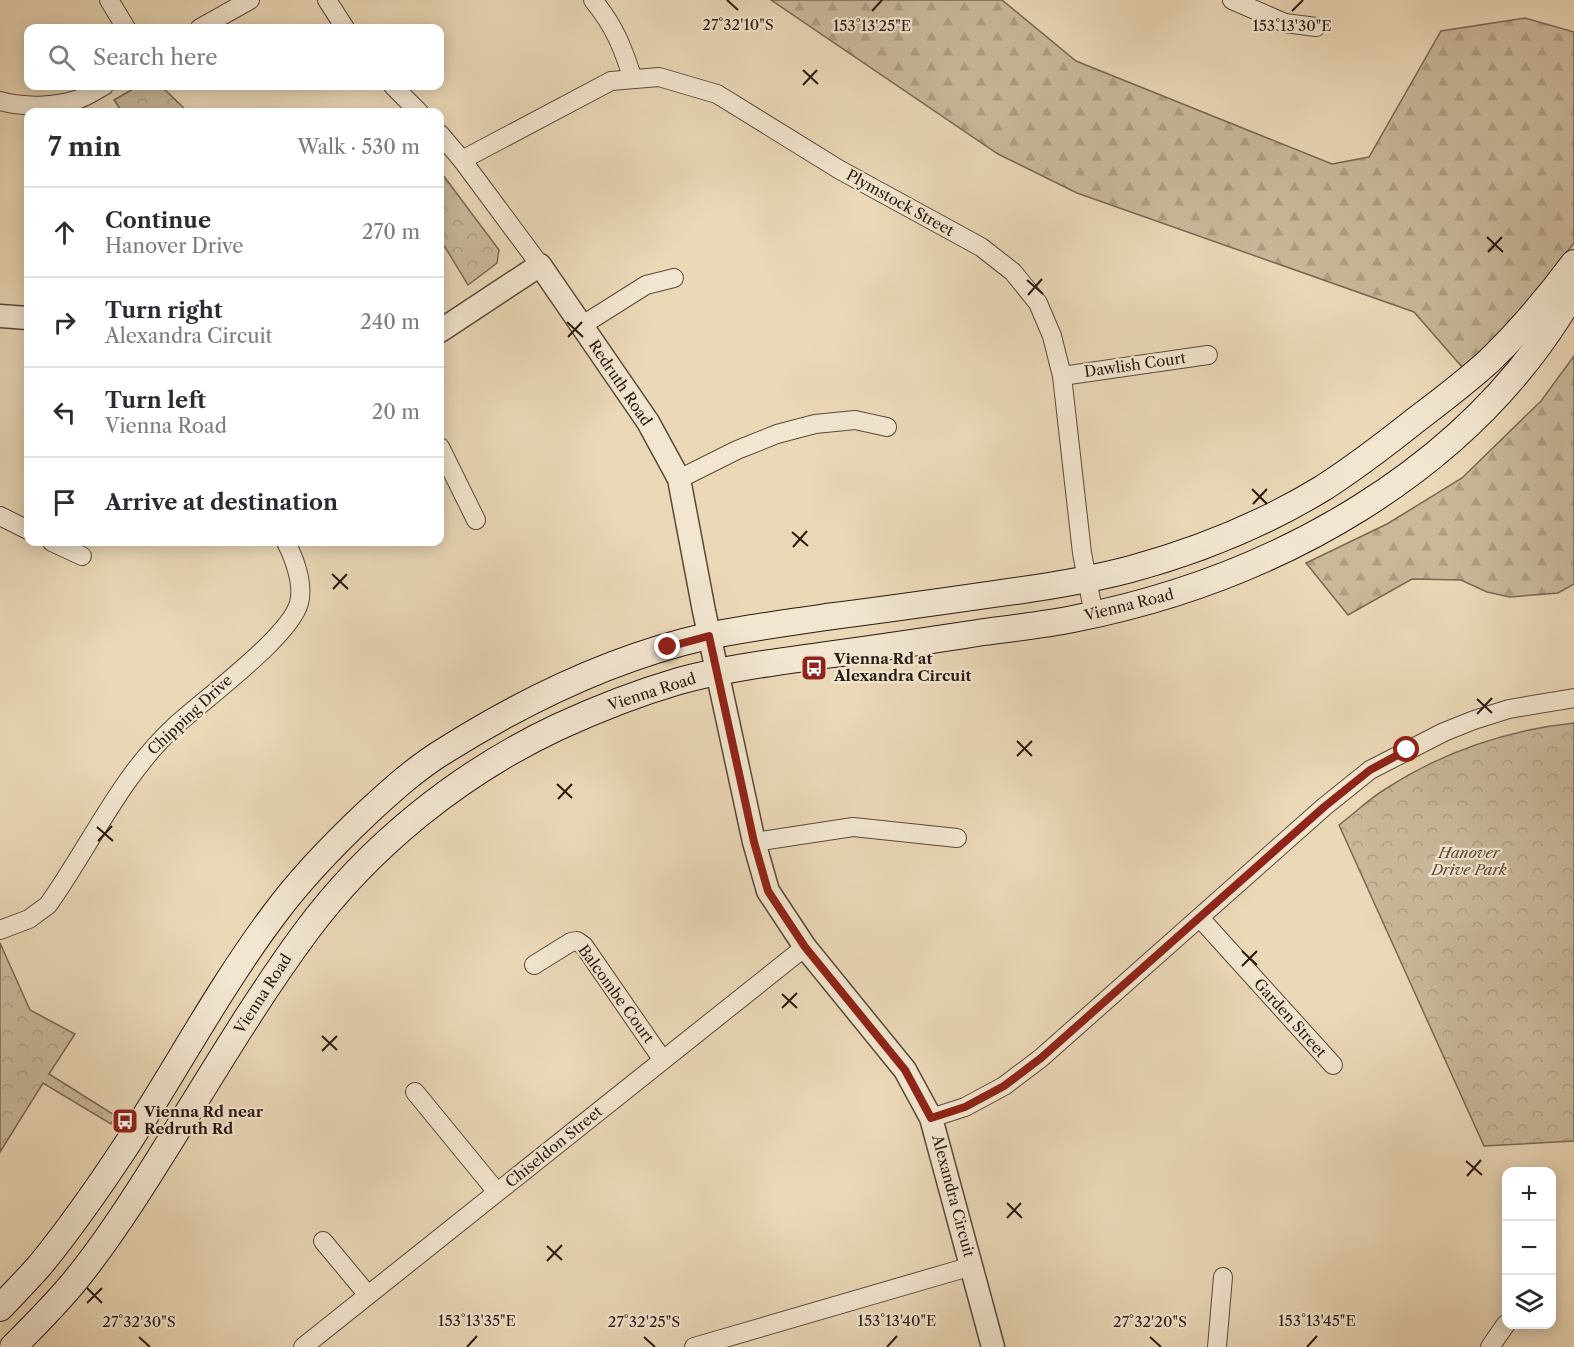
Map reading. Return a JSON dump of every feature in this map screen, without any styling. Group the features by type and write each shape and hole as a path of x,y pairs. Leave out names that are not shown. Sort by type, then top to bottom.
{"main road":[{"path":"0,1308 40,1264 85,1206 128,1143 237,967 274,914 314,866 356,823 395,787 440,753 497,719 605,667 662,648 709,636 1088,579 1182,554 1236,532 1320,489 1368,456 1486,363 1544,302 1574,263"},
{"name":"Vienna Road","path":"13,1347 74,1282 115,1228 268,986 308,929 345,885 387,842 421,813 465,781 513,751 557,728 649,691 717,672 1094,615 1159,599 1218,579 1258,562 1303,541 1391,487 1453,438 1501,391 1541,342 1574,291"}],"street":[{"path":"109,0 124,24"},
{"path":"207,24 250,0"},
{"path":"327,0 342,24"},
{"path":"593,0 606,15 620,39 633,79"},
{"path":"1232,0 1285,23 1316,27"},
{"name":"Plymstock Street","path":"462,160 611,81 659,77 717,94 840,170 981,247 1013,273 1038,303 1052,336 1062,375 1082,553 1094,615"},
{"path":"0,101 13,105 46,105 79,99 96,90"},
{"path":"397,90 415,108"},
{"name":"Redruth Road","path":"444,139 540,265 648,422 679,479 709,636"},
{"path":"444,328 540,265"},
{"path":"581,326 646,285 674,278"},
{"path":"0,316 24,318"},
{"name":"Dawlish Court","path":"1062,375 1208,355"},
{"path":"679,479 737,450 777,434 815,424 855,420 887,427"},
{"path":"444,455 476,520"},
{"path":"0,516 24,528"},
{"path":"61,546 82,556"},
{"name":"Chipping Drive","path":"0,930 29,919 48,905 127,781 148,754 173,728 286,627 299,603 298,572 288,546"},
{"name":"Alexandra Circuit","path":"709,636 754,842 768,891 805,947 905,1070 931,1118 993,1347"},
{"path":"931,1118 965,1107 1004,1086 1041,1058 1324,807 1370,770 1407,750 1474,720 1509,710 1574,698"},
{"path":"754,842 853,827 957,838"},
{"name":"Garden Street","path":"1200,918 1333,1065"},
{"name":"Balcombe Court","path":"534,965 571,942 577,941 584,946 662,1059"},
{"name":"Chiseldon Street","path":"303,1347 805,947"},
{"path":"415,1092 497,1192"},
{"path":"323,1241 368,1295"},
{"path":"694,1347 724,1342 972,1266"},
{"path":"1217,1347 1223,1277"},
{"path":"1490,1347 1503,1329"}],"green space":[{"path":"771,0 1002,0 1076,61 1332,164 1369,157 1441,31 1525,18 1574,32 1574,243 1530,299 1485,348 1462,367 1414,312 1077,193 998,154"},
{"path":"131,90 165,90 184,108 119,108 114,100"},
{"path":"444,176 499,250 497,263 468,285 445,247"},
{"path":"1574,356 1574,584 1558,593 1510,597 1487,592 1461,580 1412,579 1348,615 1306,563 1387,524 1462,478 1541,401"},
{"name":"Hanover Drive Park","path":"1574,723 1574,1141 1484,1146 1339,825 1387,788 1453,753 1525,731"},
{"path":"0,943 30,1010 75,1034 49,1074 116,1116 111,1124 43,1083 0,1152"}],"place":[{"name":"Vienna Rd at Alexandra Circuit","path":"814,668"},
{"name":"Vienna Rd near Redruth Rd","path":"125,1121"}],"route":[{"path":"668,647 709,636 754,842 768,891 805,947 905,1070 931,1118 965,1107 1004,1086 1041,1058 1324,807 1370,770 1407,750"}]}
